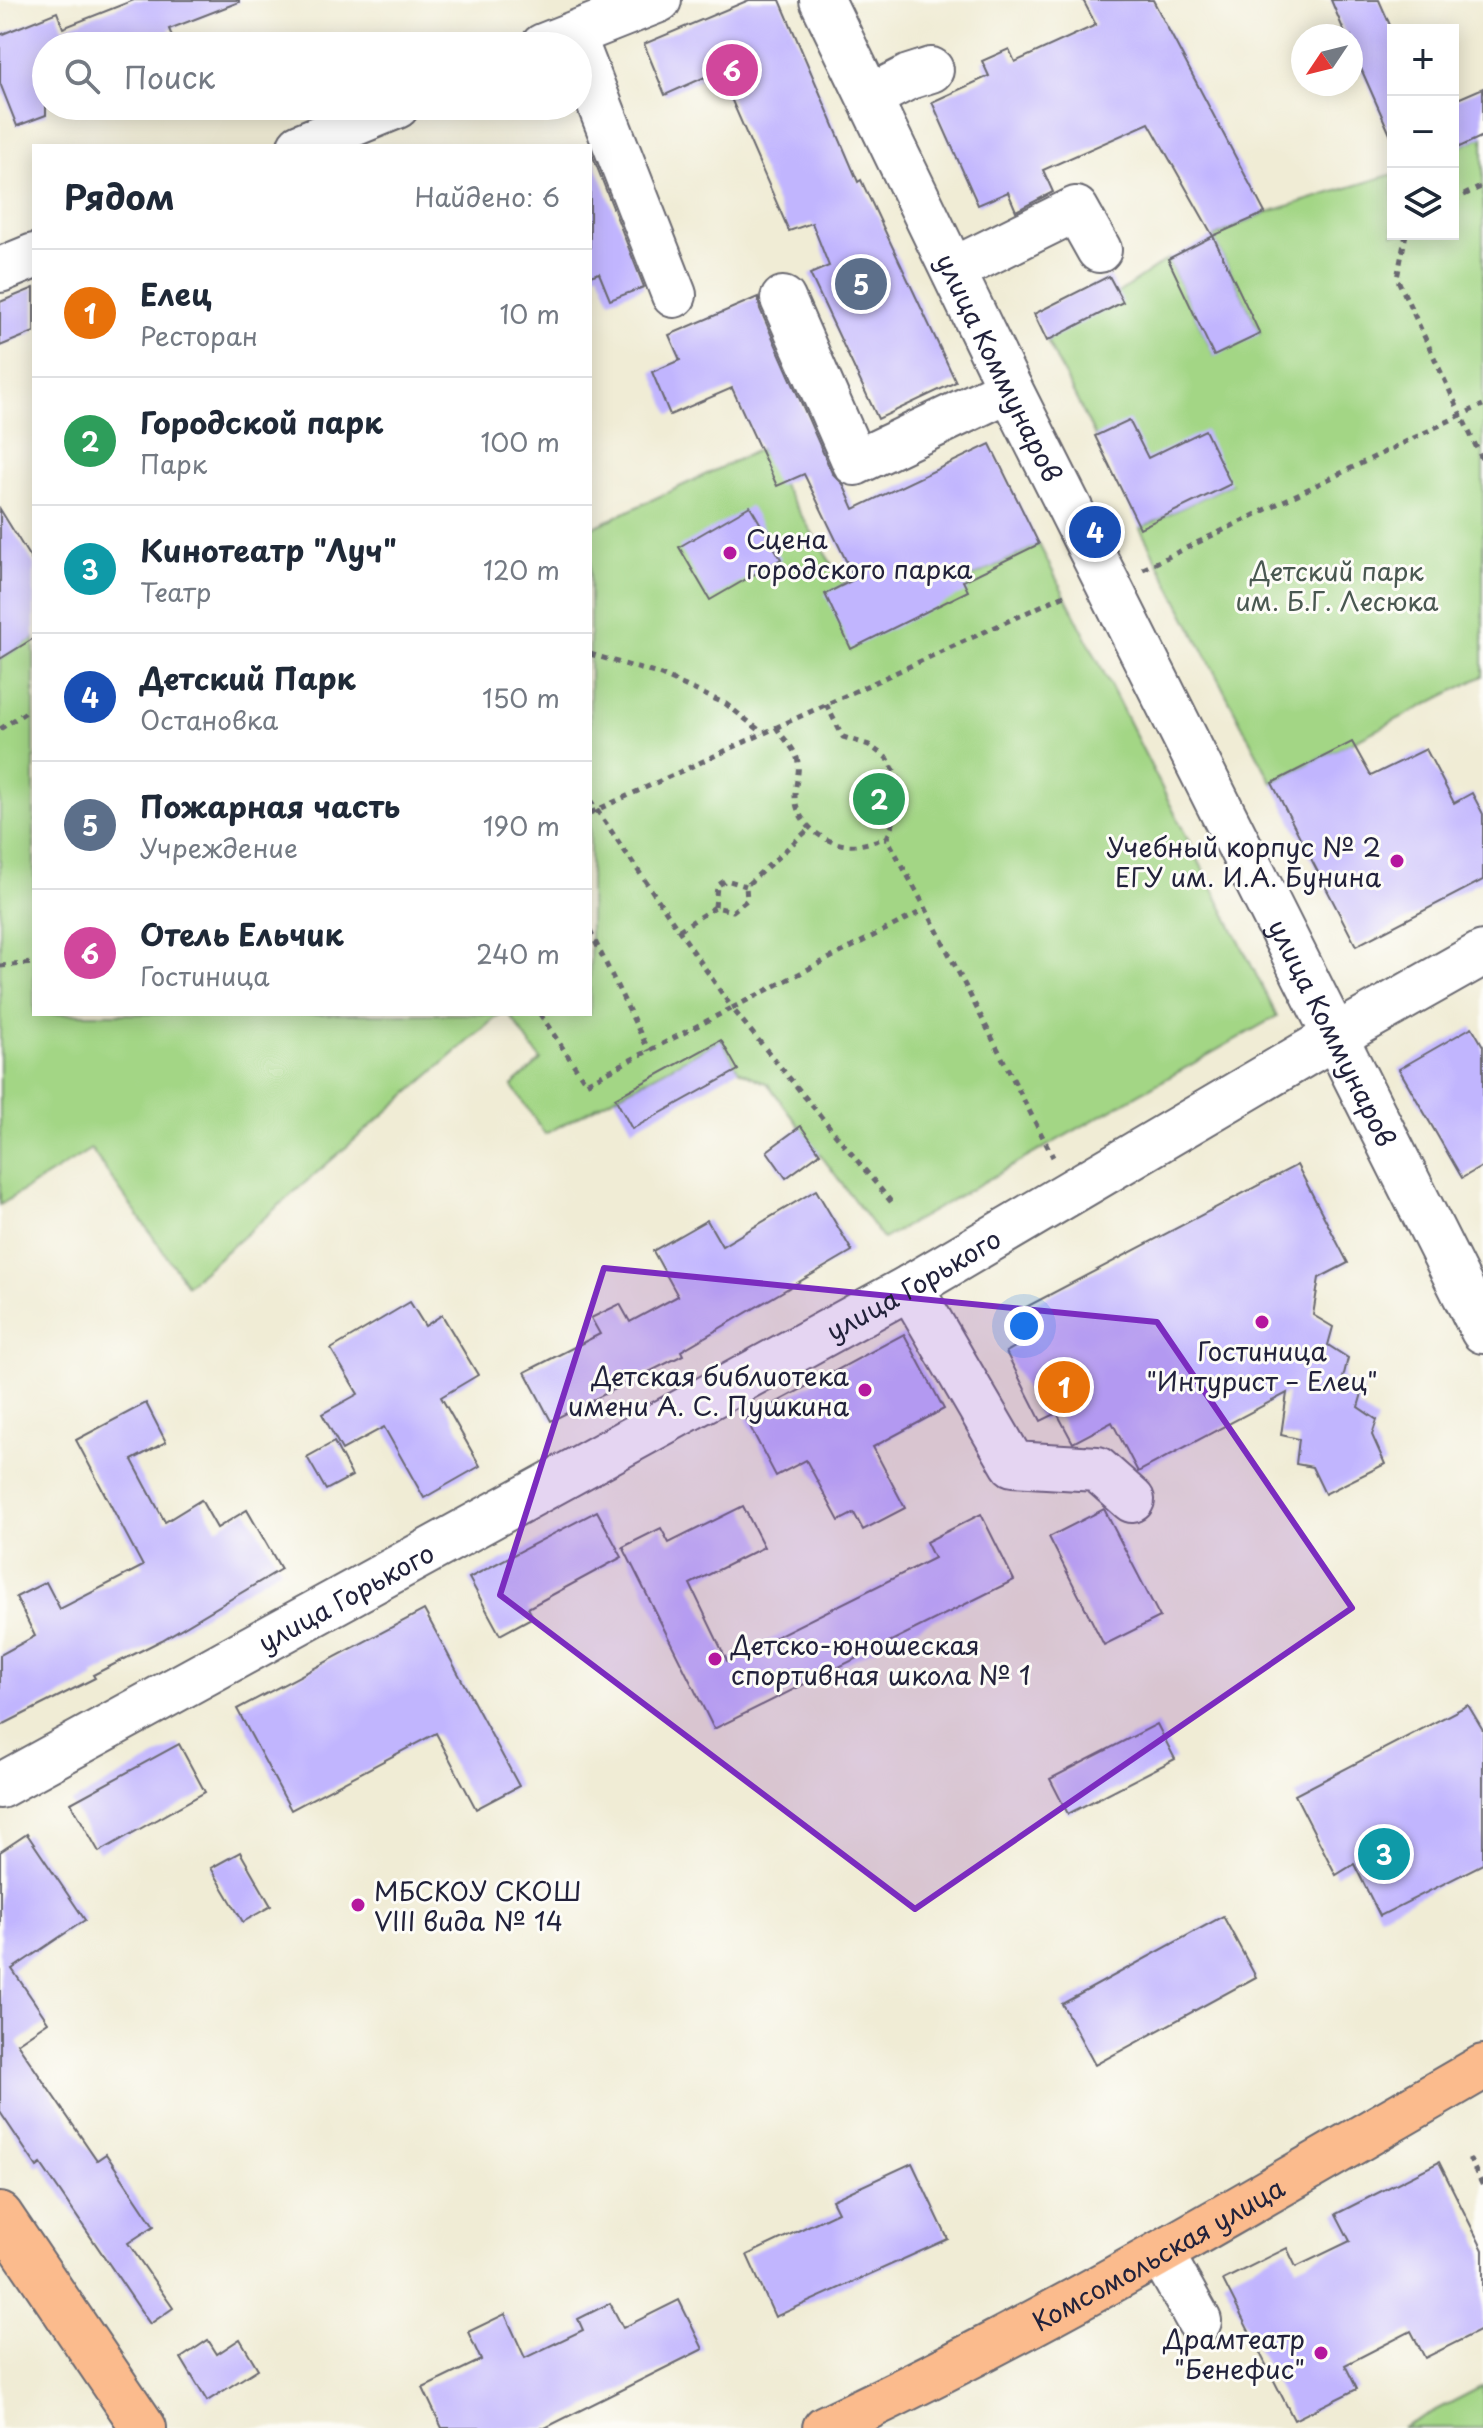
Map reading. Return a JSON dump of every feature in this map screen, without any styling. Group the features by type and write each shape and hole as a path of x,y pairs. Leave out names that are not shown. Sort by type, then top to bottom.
{"main road":[{"name":"Комсомольская улица","path":"825,2428 896,2395 1161,2253 1483,2067"},
{"path":"0,2215 144,2428"}],"street":[{"path":"592,32 659,0"},
{"name":"улица Коммунаров","path":"822,0 1010,389 1483,1331"},
{"path":"870,97 909,77 931,70"},
{"path":"592,103 674,295"},
{"path":"305,144 363,120"},
{"path":"953,270 1076,209 1099,250"},
{"path":"0,270 32,257"},
{"path":"783,299 855,463 1010,389"},
{"name":"улица Горького","path":"0,1786 910,1287 1334,1037 1483,953"},
{"path":"910,1287 1013,1464 1097,1469 1132,1500"},
{"path":"1161,2253 1199,2321"}],"path":[{"path":"1459,197 1483,186"},
{"path":"1405,240 1397,278 1483,461"},
{"path":"1131,575 1483,405"},
{"path":"892,1203 732,1008 593,812 1079,589"},
{"path":"592,655 661,675 726,704 763,733"},
{"path":"826,704 843,737 869,745 888,759 899,780 903,799 887,838"},
{"path":"0,729 32,708"},
{"path":"776,727 797,758 797,808 810,828 825,839 840,844 856,845 887,838"},
{"path":"746,886 810,828"},
{"path":"887,838 1053,1158"},
{"path":"715,907 717,886 726,880 746,886"},
{"path":"679,930 715,907 733,911 747,900 746,886"},
{"path":"541,1016 586,1083 926,909"},
{"path":"592,935 649,1051"},
{"path":"0,966 32,963"},
{"path":"1469,2158 1483,2186"}],"highlighted area":[{"path":"604,1268 1157,1322 1352,1608 915,1909 500,1595"}],"green space":[{"name":"Детский парк им. Б.Г. Лесюка","path":"1483,136 1483,676 1272,783 1140,528 1231,484 1134,465 1095,436 1047,341 1168,259 1214,355 1260,333 1213,237 1265,213 1387,176 1387,240 1459,240 1459,147"},
{"path":"760,449 844,584 941,537 964,581 1039,544 1277,1016 883,1239 768,1084 738,1070 721,1040 545,1134 512,1086 541,1060 510,1016 592,1016 592,528"},
{"path":"32,639 32,1016 498,1016 187,1285 91,1149 0,1205 0,659"},
{"path":"1483,2386 1483,2428 1402,2428"}],"building":[{"path":"134,0 239,0 169,29 170,32 32,32 33,120 17,126 0,83 0,35 57,12 63,28"},
{"path":"749,0 780,0 858,182 861,180 956,382 878,419 810,274 829,266 812,223 789,231 730,96 726,98 714,73 665,95 644,44"},
{"path":"1083,0 1153,0 1265,213 1213,236 1149,123 1043,170 1053,192 1016,211 1008,192 978,205 932,102 989,76 982,61 1009,49 1015,62 1096,25"},
{"path":"1331,0 1379,0 1390,24 1387,24 1387,127 1363,73 1363,24 1341,24"},
{"path":"1483,88 1483,136 1459,147 1459,98"},
{"path":"592,154 644,287 610,300 599,273 592,275"},
{"path":"1213,236 1260,334 1214,356 1168,259"},
{"path":"1109,276 1123,302 1047,341 1034,314"},
{"path":"32,289 32,333 0,346 0,302"},
{"path":"758,297 760,309 832,473 843,484 854,509 990,444 1039,544 963,581 968,591 851,649 825,594 855,579 804,474 777,486 732,388 670,415 652,372 680,360 669,335"},
{"path":"1129,420 1148,458 1205,430 1231,484 1140,528 1095,436"},
{"name":"Сцена городского парка","path":"750,506 781,559 710,600 679,547"},
{"path":"0,509 32,561 32,639 0,659"},
{"name":"Учебный корпус № 2 ЕГУ им. И.А. Бунина","path":"1352,742 1371,776 1426,749 1454,803 1472,793 1483,814 1483,880 1356,946 1272,783"},
{"path":"1472,1027 1483,1046 1483,1166 1462,1178 1399,1069"},
{"path":"721,1040 738,1070 632,1129 615,1098"},
{"path":"801,1126 820,1153 786,1178 767,1151"},
{"path":"1297,1165 1348,1263 1319,1278 1313,1315 1333,1327 1328,1345 1348,1358 1343,1378 1363,1390 1358,1407 1377,1420 1372,1435 1385,1464 1325,1494 1312,1467 1296,1464 1299,1439 1281,1435 1287,1393 1138,1472 1112,1422 1073,1443 1057,1413 1041,1421 1006,1352 1026,1341 1011,1315"},
{"path":"816,1190 852,1251 681,1351 683,1355 551,1421 525,1372 600,1334 591,1318 620,1304 630,1322 678,1296 653,1251 707,1220 722,1246"},
{"path":"410,1302 425,1326 442,1315 478,1375 441,1397 480,1466 424,1498 384,1427 342,1450 322,1414 358,1394 331,1349"},
{"path":"904,1334 944,1409 873,1447 905,1508 863,1530 854,1513 839,1521 806,1460 776,1476 746,1419"},
{"path":"146,1403 166,1442 132,1460 165,1522 201,1500 217,1528 247,1510 281,1569 162,1640 93,1675 95,1678 0,1726 0,1655 35,1636 16,1597 46,1582 60,1609 143,1566 76,1440"},
{"path":"334,1442 352,1476 326,1490 307,1457"},
{"path":"743,1506 764,1547 690,1584 727,1661 934,1558 926,1542 981,1514 1014,1580 714,1729 623,1547 661,1528 669,1543"},
{"path":"1104,1509 1160,1617 1104,1645 1049,1537"},
{"path":"597,1511 622,1557 528,1608 533,1617 500,1635 469,1578"},
{"path":"424,1610 519,1786 476,1809 436,1733 291,1810 237,1709"},
{"path":"1468,1705 1483,1730 1483,1864 1380,1916 1354,1864 1336,1875 1295,1795"},
{"path":"1157,1724 1175,1759 1068,1814 1050,1779"},
{"path":"179,1744 205,1792 99,1852 71,1803"},
{"path":"27,1834 85,1920 12,1969 48,2022 17,2043 97,2160 106,2154 154,2226 128,2243 173,2308 150,2324 41,2164 37,2167 0,2112 0,1852"},
{"path":"240,1852 271,1906 243,1922 211,1868"},
{"path":"1223,1916 1256,1977 1095,2065 1062,2004"},
{"name":"Драмтеатр \"Бенефис\"","path":"1439,2162 1483,2250 1483,2329 1425,2358 1411,2331 1345,2365 1357,2389 1294,2420 1223,2280 1287,2248 1296,2267 1350,2241 1336,2214"},
{"path":"912,2163 948,2239 775,2317 747,2255 838,2212 832,2200"},
{"path":"679,2300 703,2349 545,2428 442,2428 423,2388 481,2360 468,2332 505,2314 525,2358 583,2330 578,2319 610,2303 623,2328"},
{"path":"240,2339 258,2369 207,2401 181,2358 208,2340 217,2354"}],"place":[{"name":"Отель Ельчик","path":"732,70"},
{"name":"Пожарная часть","path":"861,284"},
{"name":"Детский Парк","path":"1095,532"},
{"name":"Сцена городского парка","path":"730,553"},
{"name":"Городской парк","path":"879,799"},
{"name":"Учебный корпус № 2 ЕГУ им. И.А. Бунина","path":"1397,861"},
{"name":"Гостиница \"Интурист – Елец\"","path":"1262,1322"},
{"name":"Елец","path":"1064,1387"},
{"name":"Детская библиотека имени А. С. Пушкина","path":"865,1390"},
{"name":"Детско-юношеская спортивная школа № 1","path":"715,1659"},
{"name":"Кинотеатр \"Луч\"","path":"1384,1854"},
{"name":"МБСКОУ СКОШ VIII вида № 14","path":"358,1905"},
{"name":"Драмтеатр \"Бенефис\"","path":"1321,2353"}]}
